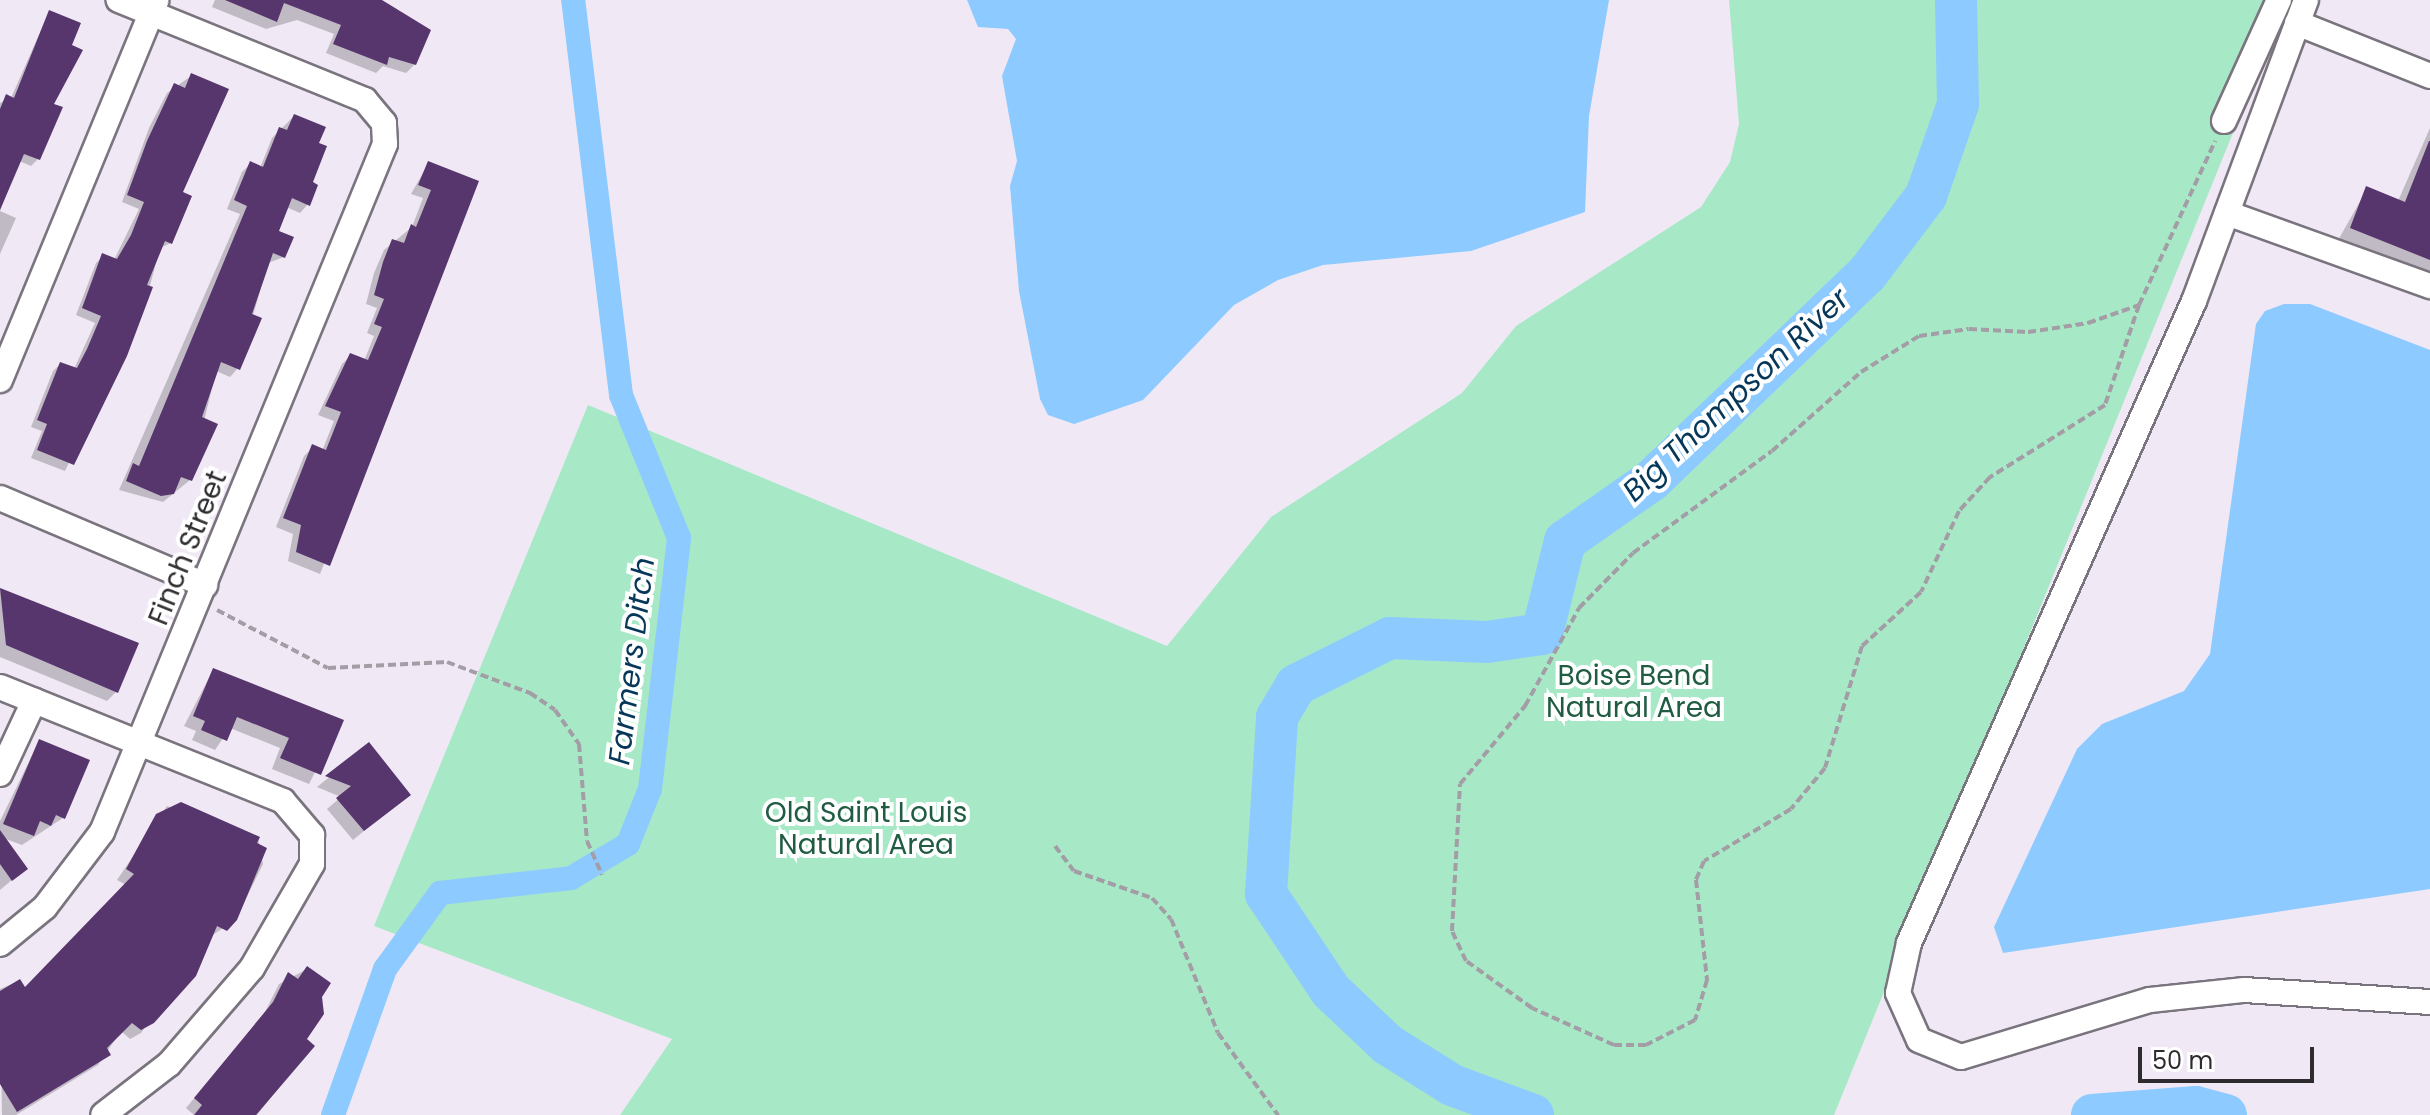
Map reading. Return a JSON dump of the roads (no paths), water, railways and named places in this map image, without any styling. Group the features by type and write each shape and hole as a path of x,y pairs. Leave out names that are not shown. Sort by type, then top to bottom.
{"street":[{"path":"0,380 154,7 119,0"},
{"path":"2224,121 2279,0"},
{"path":"2306,0 2227,213 1909,943 1898,993 1919,1040 1961,1057 2150,1000 2244,990 2430,1002"},
{"name":"Finch Street","path":"0,944 75,873 140,745 385,144 384,123 365,100 154,7"},
{"path":"2297,23 2430,76"},
{"path":"2227,213 2430,286"},
{"path":"0,498 202,594"},
{"path":"0,687 283,801 308,824 313,851 281,922 219,1010 153,1079 103,1115"},
{"path":"0,774 34,701"}],"water":[{"path":"967,0 1609,0 1589,116 1585,212 1471,251 1323,265 1278,280 1234,305 1143,400 1074,424 1048,415 1040,399 1019,291 1010,186 1017,161 1002,76 1016,39 1008,29 978,27"},
{"path":"2284,304 2310,304 2430,350 2430,889 2003,953 1994,927 2077,749 2102,724 2184,691 2210,654 2256,324 2265,311"}],"waterway":[{"name":"Farmers Ditch","path":"333,1115 385,969 440,893 571,878 628,844 650,789 679,538 621,395 573,0"},
{"name":"Big Thompson River","path":"1533,1115 1452,1085 1387,1044 1331,991 1266,894 1277,717 1296,685 1390,638 1487,642 1542,634 1565,541 1652,480 1867,274 1926,196 1958,104 1956,0"},
{"name":"Big Thompson River","path":"2092,1115 2196,1107 2226,1115"}],"park label":[{"name":"Boise Bend Natural Area","path":"1634,692"},
{"name":"Old Saint Louis Natural Area","path":"866,829"}]}
